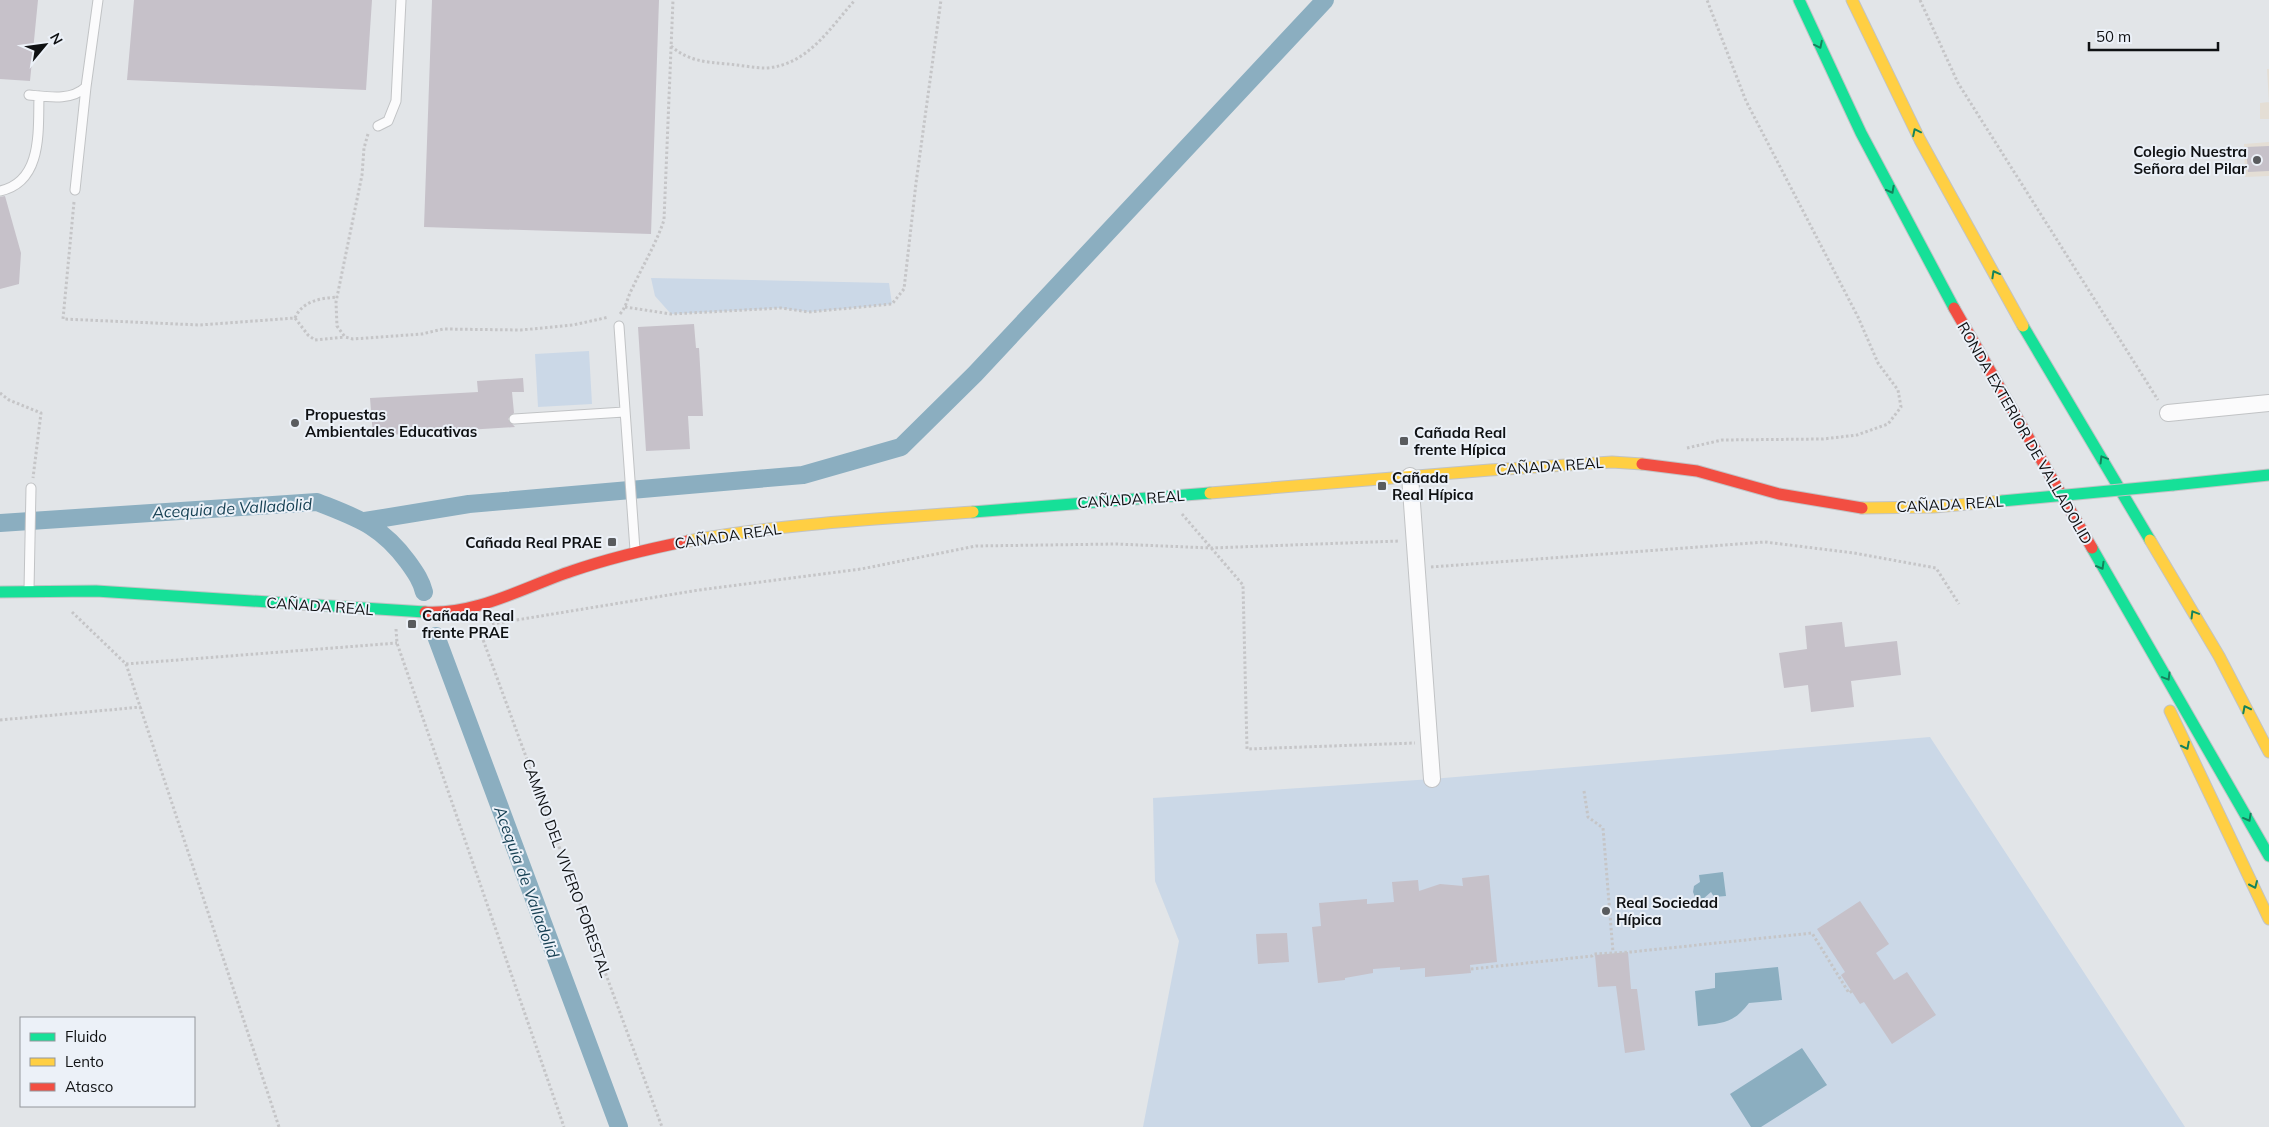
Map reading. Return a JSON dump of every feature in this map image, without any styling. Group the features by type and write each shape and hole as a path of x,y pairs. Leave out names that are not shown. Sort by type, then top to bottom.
{"main road":[{"name":"RONDA EXTERIOR DE VALLADOLID","path":"1799,0 1813,33 1884,177 1989,373 2124,606 2208,745 2269,856"},
{"path":"1852,0 1920,140 2009,300 2219,656 2269,752"},
{"name":"CAÑADA REAL","path":"0,592 29,590 105,592 441,613 473,608 571,570 635,551 721,536 846,522 1410,476 1612,462 1665,465 1697,471 1779,494 1863,508 1934,507 2269,475"},
{"path":"2124,606 2164,698 2230,834 2269,920"},
{"path":"2219,656 2249,688"}],"street":[{"path":"2168,413 2269,403"},
{"path":"1410,476 1432,780"}],"lane":[{"path":"76,190 86,87 98,0"},
{"path":"378,126 388,121 396,101 401,0"},
{"path":"0,191 10,189 22,181 33,162 38,145 34,95 69,96 80,92 86,87"},
{"path":"618,326 635,551"},
{"path":"514,420 624,412"},
{"path":"29,590 31,488"}],"path":[{"path":"673,0 664,220 657,241 631,290 626,307 671,314 780,308 809,312 892,304 904,289 916,183 942,0"},
{"path":"670,46 682,55 697,62 766,68 790,64 807,54 855,0"},
{"path":"1665,465 1674,455 1687,447 1722,440 1823,439 1856,435 1888,424 1901,407 1898,390 1878,363 1858,317 1746,101 1707,0"},
{"path":"1920,0 1958,83 2146,383 2168,413"},
{"path":"345,337 337,326 338,297 362,175 364,148 368,134 378,126"},
{"path":"76,190 63,319 200,325 295,318"},
{"path":"295,318 297,312 311,302 338,297"},
{"path":"295,318 308,335 315,340 422,334 452,329 521,330 573,325 620,314"},
{"path":"0,393 9,400 41,413 31,488"},
{"path":"1167,496 1243,585 1247,749 1429,742"},
{"path":"479,626 699,590 861,569 976,546 1116,544 1211,548 1414,540"},
{"path":"1416,568 1469,566 1765,542 1854,553 1936,568 1960,604"},
{"name":"CAMINO DEL VIVERO FORESTAL","path":"473,608 662,1127"},
{"path":"72,611 126,664 279,1127"},
{"path":"395,611 397,643 564,1127"},
{"path":"126,664 397,643"},
{"path":"0,720 141,707"},
{"path":"1584,791 1588,817 1603,828 1613,952"},
{"path":"1471,969 1613,952 1631,952 1812,933 1849,993 1852,991"}],"shaded area":[{"path":"2267,69 2269,69 2269,102"},
{"name":"Colegio Nuestra Señora del Pilar","path":"2269,102 2269,119 2260,119 2260,103"},
{"name":"Colegio Nuestra Señora del Pilar","path":"2269,142 2269,176 2245,177 2244,144"},
{"path":"651,278 889,283 892,304 809,312 780,308 671,314 655,296"},
{"path":"589,351 592,404 538,407 535,354"},
{"name":"Real Sociedad Hípica","path":"1930,737 2185,1127 1143,1127 1179,941 1155,881 1153,798 1432,779"}],"water":[{"path":"1723,872 1726,896 1714,897 1711,892 1703,899 1695,897 1693,892 1694,886 1700,882 1699,875"},
{"path":"1778,967 1782,1000 1749,1003 1732,1019 1698,1026 1695,991 1715,988 1715,973"},
{"path":"1802,1048 1827,1085 1761,1127 1751,1127 1730,1094"}],"building":[{"path":"0,0 38,0 30,81 0,79"},
{"path":"134,0 372,0 366,90 127,80"},
{"path":"432,0 659,0 651,234 424,227"},
{"name":"Colegio Nuestra Señora del Pilar","path":"2269,146 2269,171 2248,172 2246,147"},
{"path":"5,196 21,253 19,284 0,289 0,197"},
{"path":"694,324 696,348 699,348 703,416 688,416 690,449 646,451 638,327"},
{"path":"523,378 524,392 512,392 514,413 508,419 515,427 373,436 370,398 478,392 477,381"},
{"path":"1842,622 1845,647 1897,641 1901,675 1851,681 1854,707 1811,712 1808,685 1784,688 1779,653 1807,649 1805,626"},
{"path":"1489,875 1497,962 1470,965 1471,973 1425,977 1425,968 1400,970 1400,967 1373,969 1373,973 1345,978 1345,980 1318,983 1312,927 1321,926 1319,903 1367,899 1367,904 1394,902 1392,882 1418,880 1419,891 1440,884 1463,886 1462,878"},
{"path":"1860,901 1889,944 1876,953 1894,980 1907,972 1936,1015 1892,1044 1864,1002 1860,1004 1841,975 1845,972 1817,929"},
{"path":"1287,933 1289,962 1258,964 1256,934"},
{"path":"1628,952 1631,989 1637,989 1645,1050 1625,1053 1616,986 1598,987 1595,955"}],"waterway":[{"path":"365,521 469,504 803,475 901,447 975,374 1325,0"},
{"name":"Acequia de Valladolid","path":"0,523 317,502 356,518 388,539 413,569 424,592"},
{"name":"Acequia de Valladolid","path":"436,636 619,1127"}],"traffic: fast":[{"path":"1799,0 1861,133 1954,308"},
{"path":"2023,326 2150,540"},
{"path":"2173,485 2269,475"},
{"path":"2002,501 2173,485"},
{"path":"973,512 1210,493"},
{"path":"2092,548 2269,856"},
{"path":"0,592 96,591 425,612"}],"traffic: slow":[{"path":"1852,0 1920,140 2023,326"},
{"path":"1210,493 1490,470 1612,462 1642,464"},
{"path":"1862,508 1934,507 2002,501"},
{"path":"688,541 794,526 973,512"},
{"path":"2150,540 2219,656 2269,752"},
{"path":"2170,711 2269,919"}],"traffic: jam":[{"path":"1954,308 2092,548"},
{"path":"1642,464 1697,471 1779,494 1862,508"},
{"path":"425,612 444,612 482,605 586,566 688,541"}],"place":[{"name":"Colegio Nuestra Señora del Pilar","path":"2257,160"},
{"name":"Propuestas Ambientales Educativas","path":"295,423"},
{"name":"Cañada Real frente Hípica","path":"1404,441"},
{"name":"Cañada Real Hípica","path":"1382,486"},
{"name":"Cañada Real PRAE","path":"612,542"},
{"name":"Cañada Real frente PRAE","path":"412,624"},
{"name":"Real Sociedad Hípica","path":"1606,911"}]}
